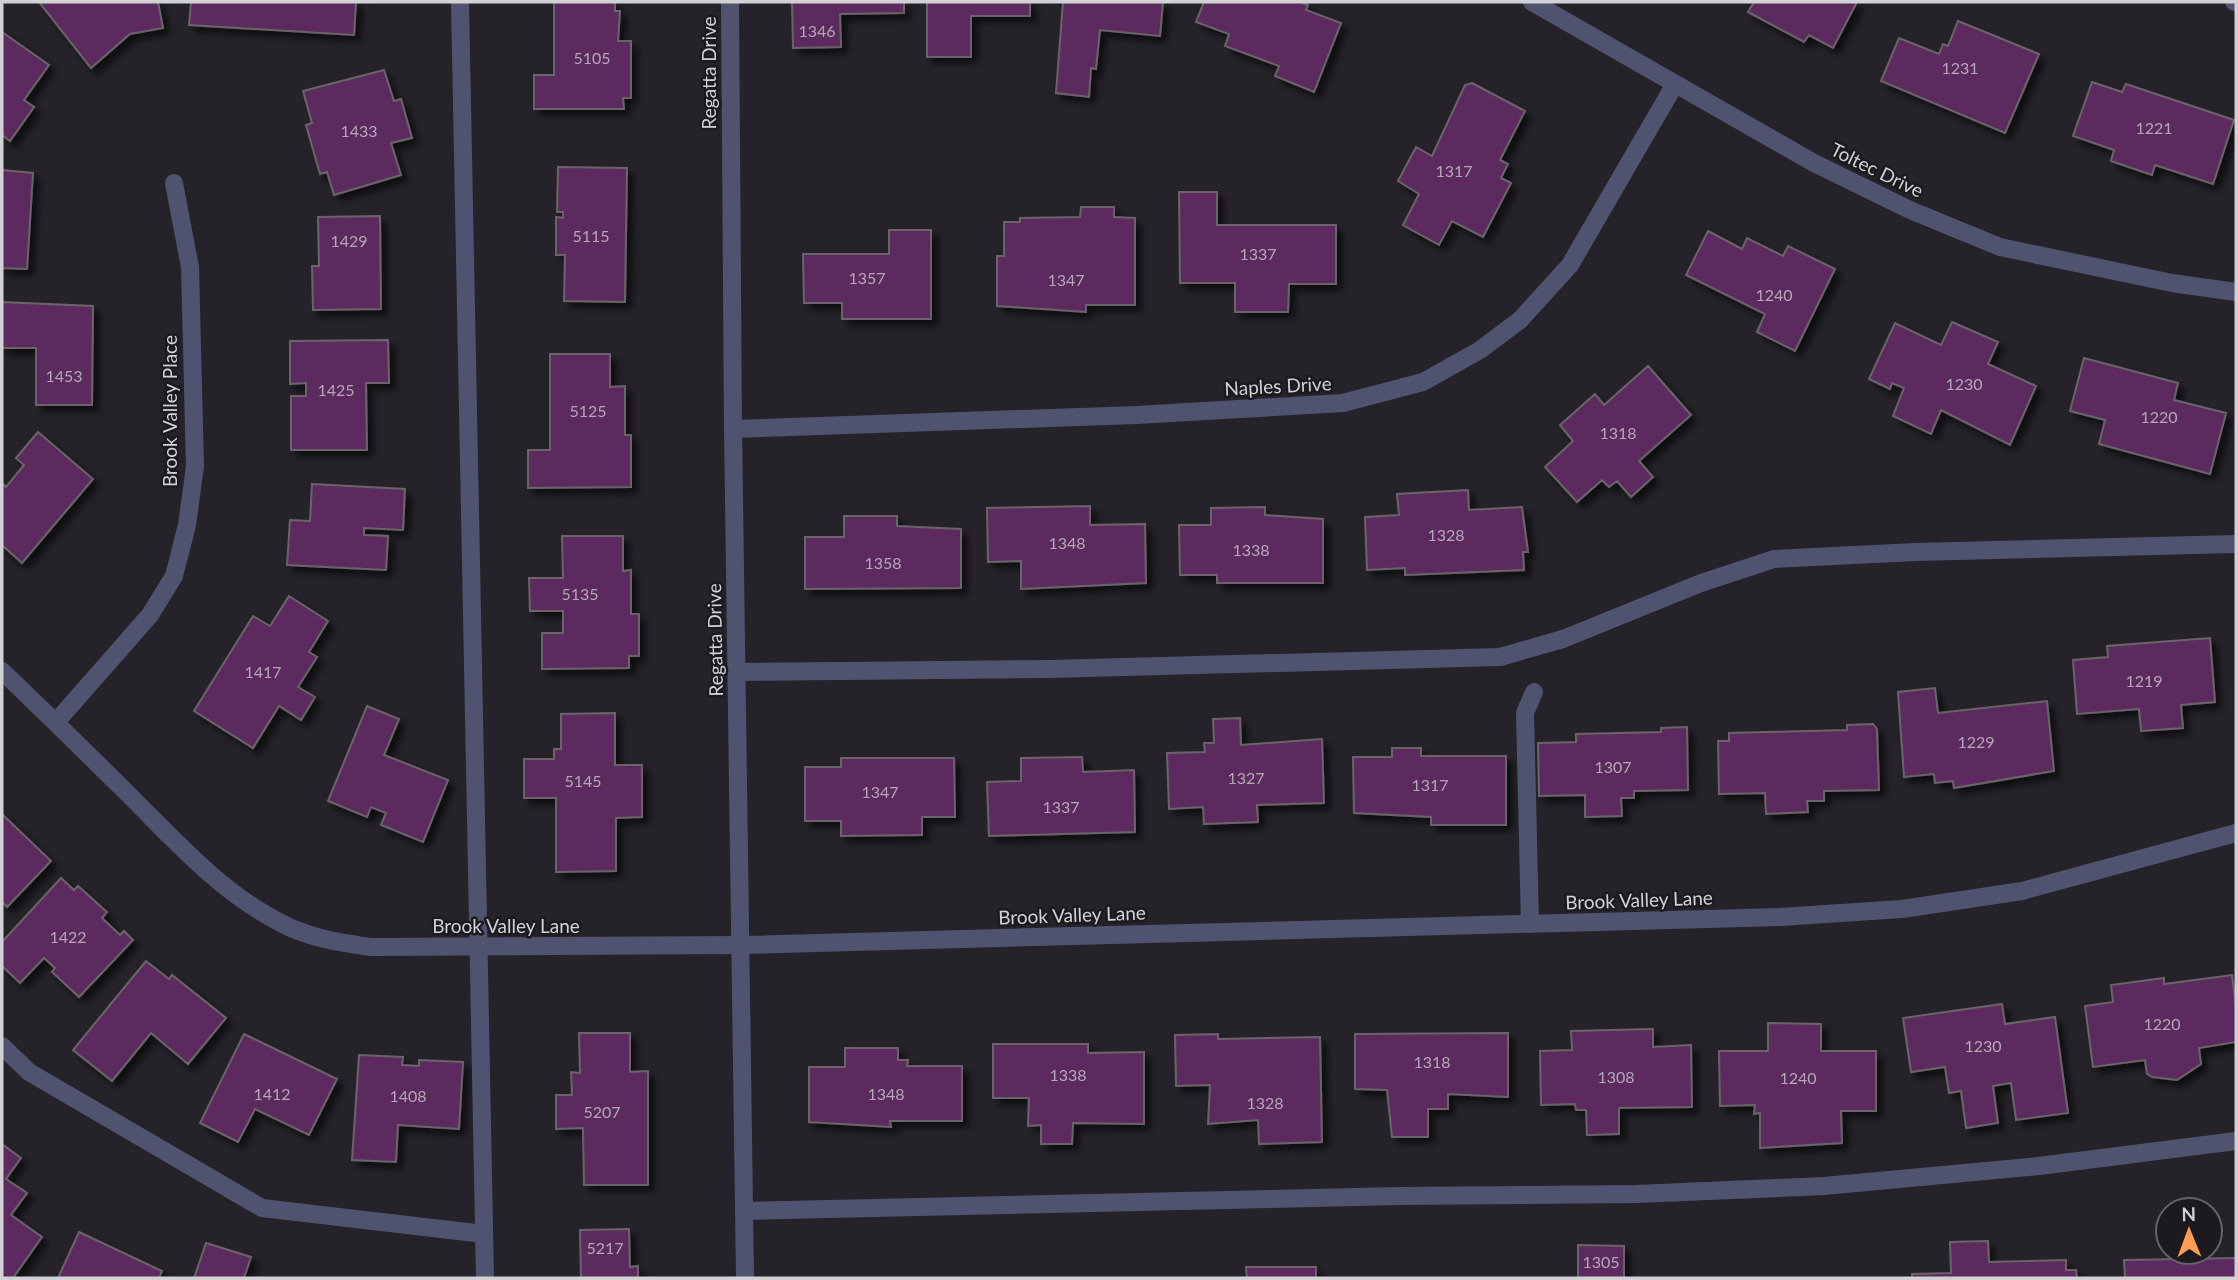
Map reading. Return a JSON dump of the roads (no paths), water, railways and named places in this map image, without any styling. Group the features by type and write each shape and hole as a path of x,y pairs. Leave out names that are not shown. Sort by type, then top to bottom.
{"street":[{"path":"460,2 485,1278"},
{"name":"Regatta Drive","path":"730,2 745,1278"},
{"name":"Toltec Drive","path":"1532,2 1814,163 1910,210 2000,247 2172,283 2236,292"},
{"name":"Naples Drive","path":"733,429 1136,415 1343,403 1423,382 1480,350 1520,320 1570,265 1675,84"},
{"name":"Brook Valley Place","path":"56,723 150,615 174,576 187,525 195,466 190,267 174,183"},
{"path":"737,672 1050,670 1500,657 1563,639 1701,583 1774,559 1915,552 2236,544"},
{"name":"Brook Valley Lane","path":"2,671 201,867 242,900 279,923 319,939 371,947 741,945 1780,917 1902,909 2022,891 2236,833"},
{"path":"1530,924 1525,713 1534,692"},
{"path":"2,1046 29,1072 262,1208 484,1234"},
{"path":"744,1211 1384,1196 1637,1194 1824,1186 2039,1166 2236,1141"}]}
